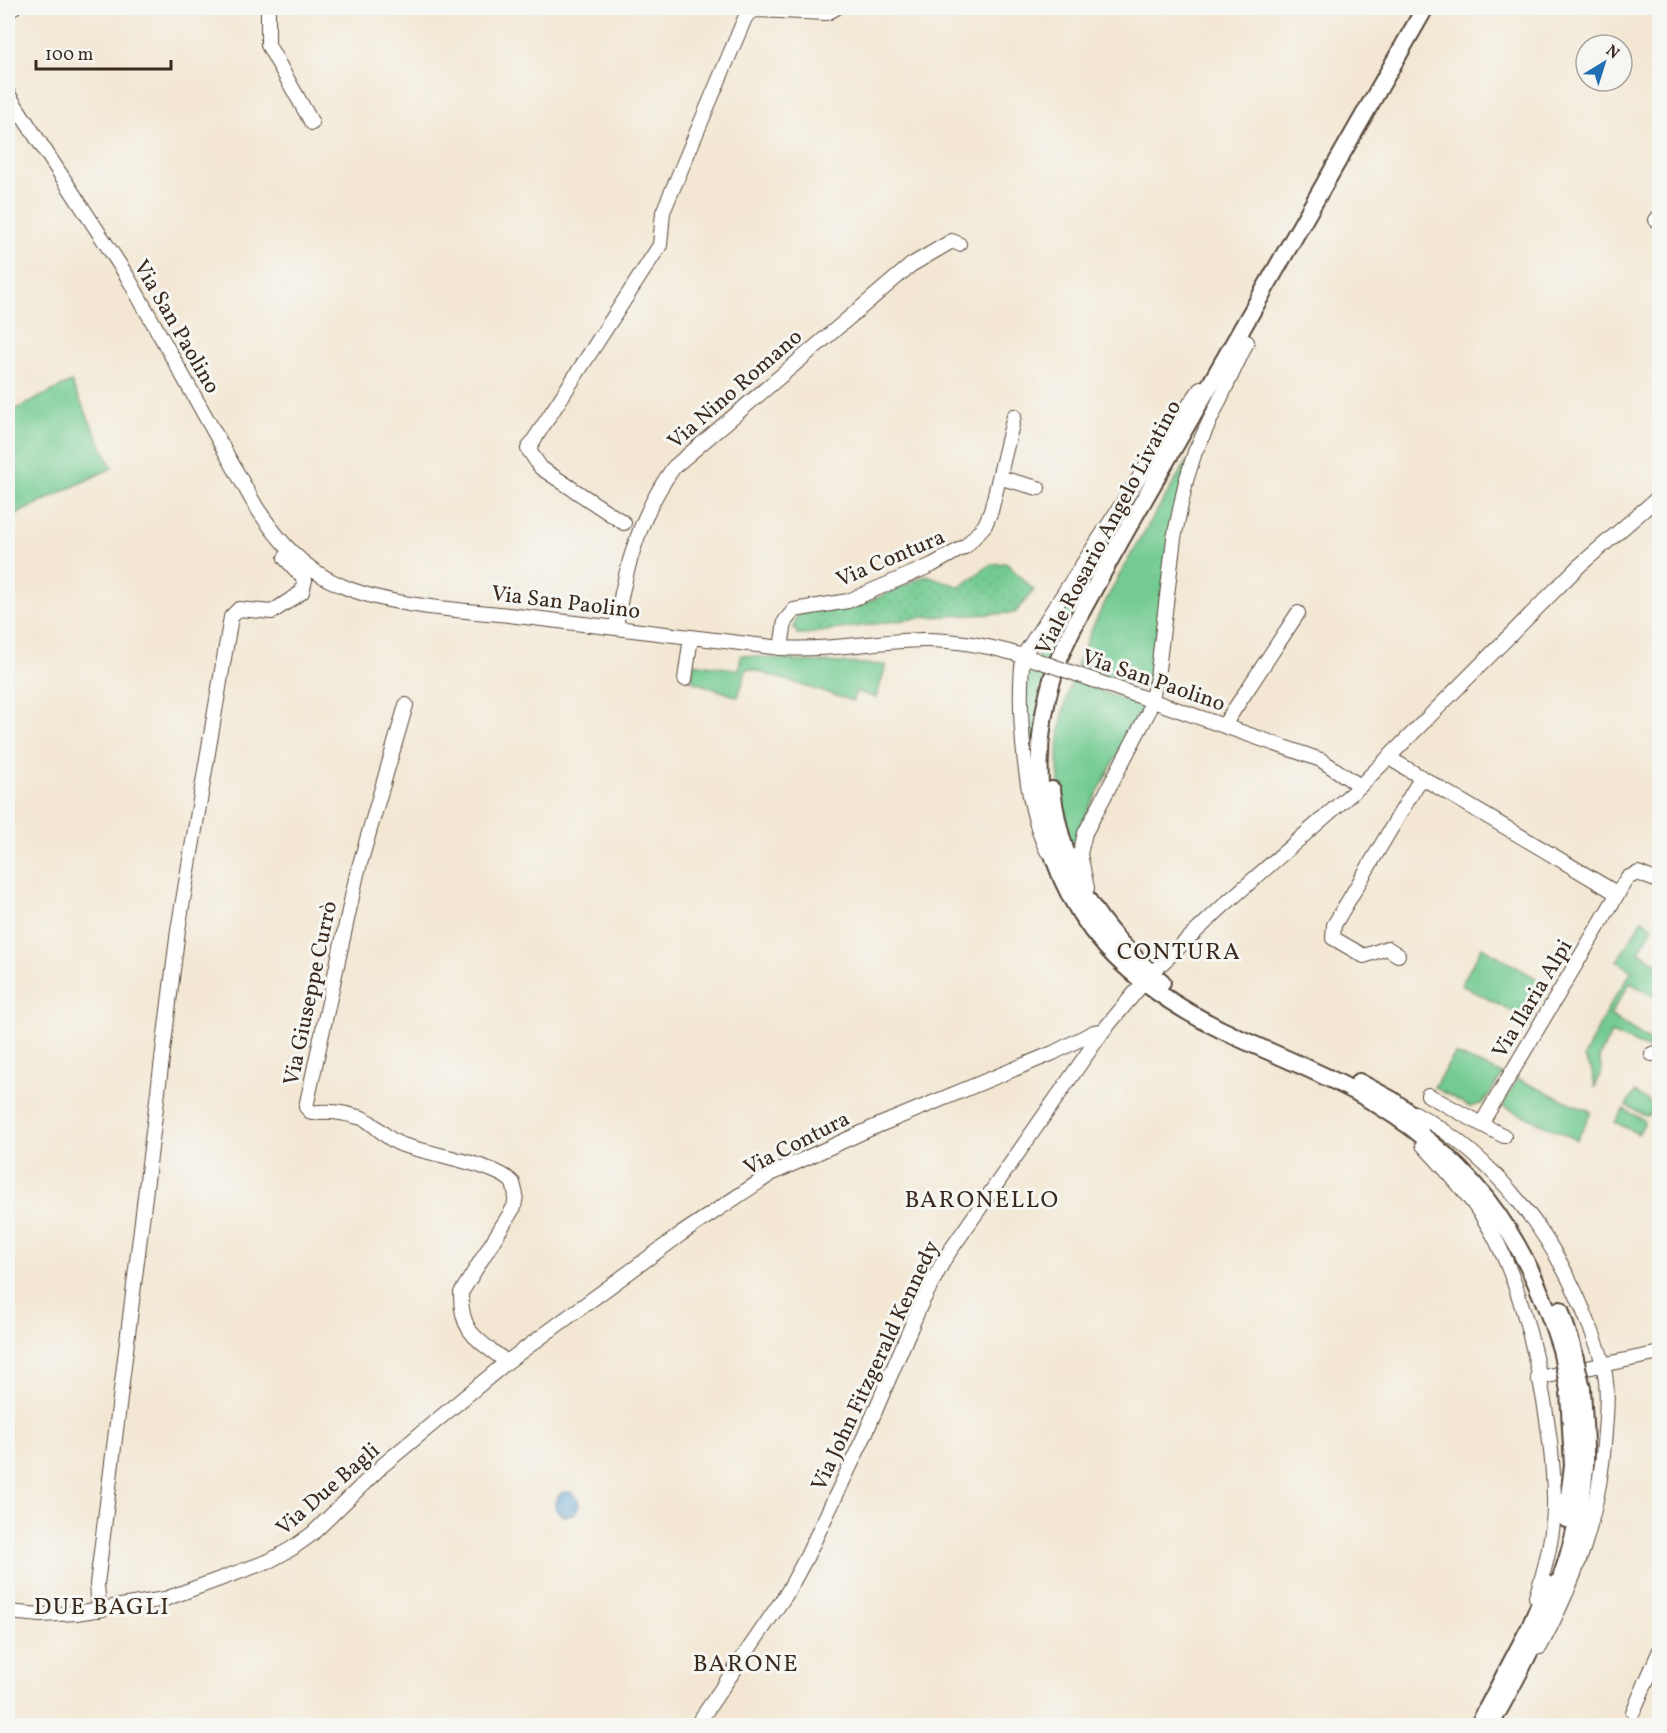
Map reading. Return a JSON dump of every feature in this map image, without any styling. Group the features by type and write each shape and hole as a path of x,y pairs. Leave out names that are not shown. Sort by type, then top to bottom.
{"main road":[{"name":"Viale Rosario Angelo Livatino","path":"1425,8 1090,620 1065,673 1058,699 1050,762 1057,824 1071,871 1101,923 1139,964 1186,998 1389,1105 1470,1179 1492,1204 1512,1233 1533,1272 1567,1347 1576,1390"},
{"name":"Viale Rosario Angelo Livatino","path":"1389,1105 1200,1020 1156,992 1132,973 1091,932 1075,908 1059,875 1044,820 1039,762 1043,717 1055,670 1070,634 1118,544 1242,340 1436,8"},
{"path":"1478,1725 1543,1598 1563,1536 1572,1466 1576,1390"},
{"path":"1491,1725 1542,1631 1574,1537 1585,1464 1576,1390"}],"street":[{"path":"8,12 13,8"},
{"path":"268,8 268,45 312,123"},
{"path":"624,523 541,468 528,449 655,255 660,245 663,212 745,18 750,12 757,10 827,13 836,8"},
{"name":"Via San Paolino","path":"8,94 127,276 255,506 290,552 312,570 340,585 369,596 781,648 829,649 923,640 962,643 1029,658 1224,725 1321,760 1360,786"},
{"name":"Via Nino Romano","path":"616,627 641,525 652,499 674,467 911,265 952,241 959,244"},
{"path":"1059,875 1033,815 1020,682 1029,658 1156,450 1242,340"},
{"path":"1101,923 1081,867 1082,845 1092,816 1148,714 1152,700 1174,538 1186,481 1195,452 1242,340"},
{"name":"Via Contura","path":"781,648 785,621 794,610 806,606 848,601 932,565 966,546 985,525 1001,478 1014,416"},
{"path":"1001,478 1038,488"},
{"path":"1157,968 1222,906 1360,786 1579,566 1659,496"},
{"path":"99,1610 97,1584 178,930 231,617 239,609 273,612 302,592 305,580 285,558 290,552"},
{"path":"1224,725 1298,613"},
{"path":"685,679 691,637"},
{"name":"Via Giuseppe Currò","path":"406,705 357,874 306,1107 312,1113 330,1110 363,1119 382,1135 399,1143 495,1170 513,1183 516,1195 510,1214 461,1293 466,1328 477,1340 507,1362"},
{"path":"1386,761 1618,894"},
{"path":"1398,955 1387,948 1364,956 1333,939 1334,925 1419,781"},
{"name":"Via Ilaria Alpi","path":"1481,1124 1618,894 1633,873 1659,882"},
{"path":"1103,1031 1139,988"},
{"name":"Via Contura","path":"507,1362 681,1234 771,1174 872,1128 1053,1053 1094,1032 1103,1031"},
{"name":"Via John Fitzgerald Kennedy","path":"696,1725 787,1593 806,1558 864,1437 920,1306 945,1258 1103,1031"},
{"path":"1428,1095 1504,1136"},
{"path":"1389,1105 1433,1122 1461,1144 1510,1191 1534,1221 1559,1259 1580,1300 1603,1365 1606,1384 1603,1461 1597,1500 1576,1574 1527,1671 1491,1725"},
{"path":"1389,1105 1462,1187 1497,1242 1514,1281 1538,1378 1550,1439 1554,1500 1551,1536 1536,1595 1510,1663"},
{"path":"1538,1378 1659,1353"},
{"name":"Via Due Bagli","path":"8,1612 41,1615 99,1610 165,1599 269,1561 291,1550 312,1534 383,1465 507,1362"},
{"path":"1633,1712 1659,1650"},
{"path":"1646,1682 1659,1687"}],"green space":[{"path":"71,382 112,468 8,518 8,413"},
{"path":"1163,452 1059,642 1033,797 1023,686 1026,670 1032,670 1039,652 1034,647"},
{"path":"1187,461 1150,684 1143,689 1097,672 1093,673 1088,687 1143,706 1081,824 1073,854 1062,807 1058,759 1061,722 1071,683 1085,644 1124,566"},
{"path":"1006,563 1034,590 1015,613 925,617 798,635 794,628 796,617 807,611 853,609 927,575 960,587 991,564"},
{"path":"741,655 799,661 886,665 876,698 856,691 853,701 747,668 738,697 692,681 694,663 739,670"},
{"path":"1642,920 1653,927 1639,952 1659,964 1659,999 1630,983 1610,1015 1655,1044 1651,1050 1611,1033 1599,1058 1602,1071 1595,1087 1592,1070 1584,1057 1608,1008 1632,971 1617,961"},
{"path":"1482,947 1539,980 1519,1015 1461,985"},
{"path":"1455,1054 1503,1074 1483,1103 1470,1107 1434,1087"},
{"path":"1517,1079 1591,1112 1577,1140 1503,1106"},
{"path":"1635,1092 1655,1106 1649,1115 1645,1116 1626,1105"},
{"path":"1624,1109 1643,1120 1644,1124 1638,1134 1615,1122"}],"water":[{"path":"567,1492 572,1493 578,1499 578,1509 572,1515 567,1516 562,1515 556,1509 555,1504 556,1499 562,1493"}],"district":[{"name":"CONTURA","path":"1179,951"},
{"name":"BARONELLO","path":"982,1199"},
{"name":"DUE BAGLI","path":"102,1606"},
{"name":"BARONE","path":"746,1663"}]}
